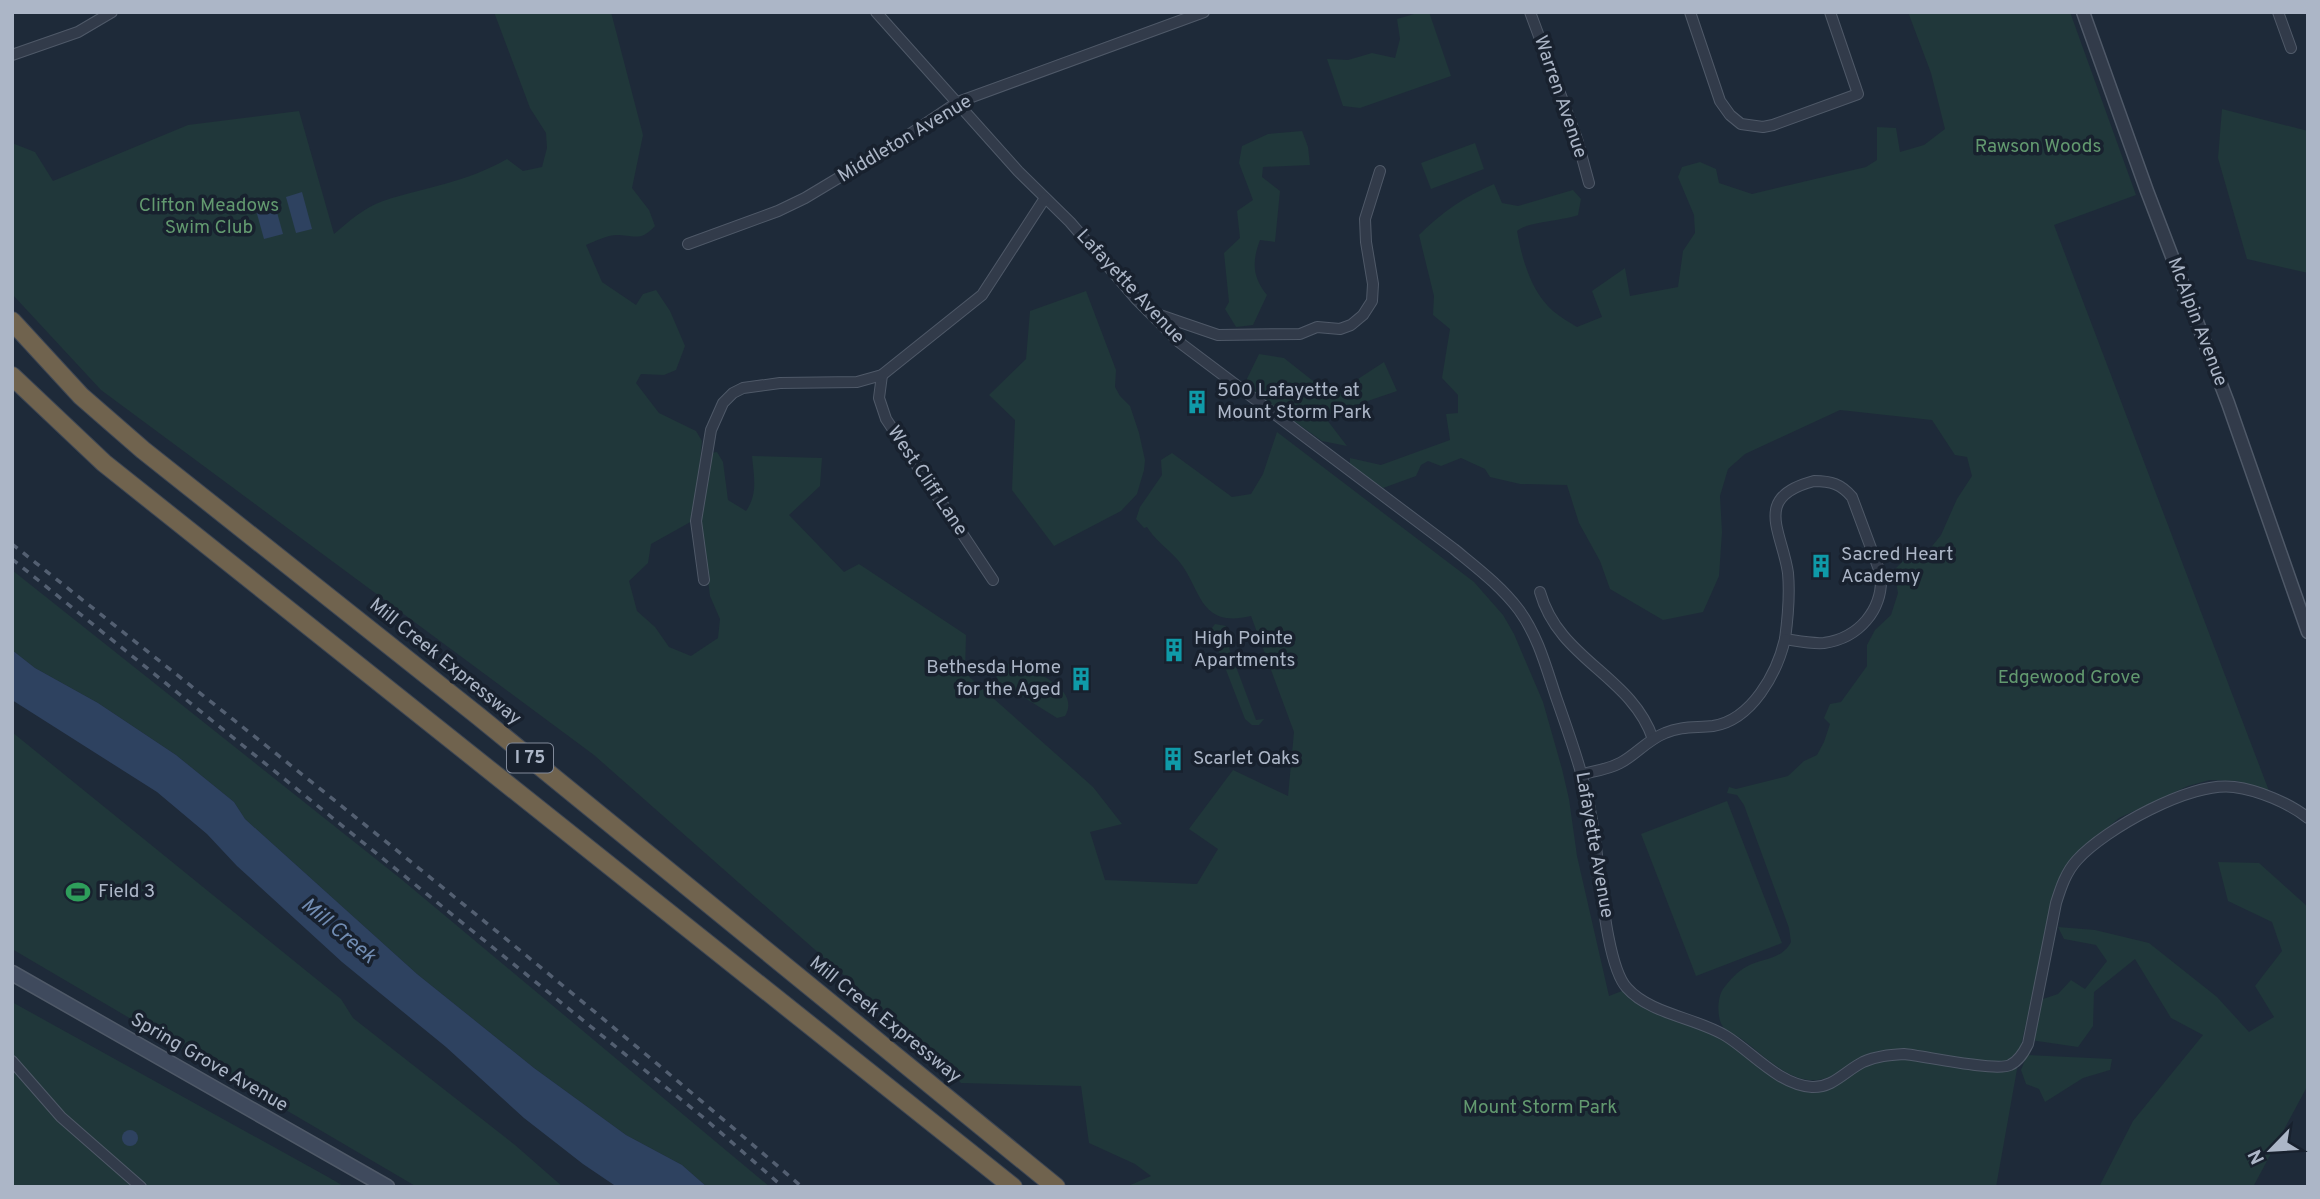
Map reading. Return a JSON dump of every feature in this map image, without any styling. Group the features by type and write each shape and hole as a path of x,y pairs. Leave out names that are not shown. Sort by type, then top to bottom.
{"highway":[{"name":"Mill Creek Expressway","path":"12,321 66,382 143,450 478,715 1056,1187"},
{"name":"I 75","path":"12,376 104,463 1013,1187"}],"main road":[{"name":"Spring Grove Avenue","path":"12,973 365,1181 383,1186"}],"street":[{"path":"12,55 78,32 112,12"},
{"name":"Lafayette Avenue","path":"876,12 1070,222 1148,311 1190,350 1356,473 1495,583 1518,608 1533,631 1583,774 1596,840 1600,890 1617,969 1628,989 1653,1006 1717,1031 1778,1073 1807,1087 1826,1085 1863,1062 1891,1055 2008,1066 2019,1058 2028,1044 2056,903 2062,885 2078,859 2120,826 2190,793 2217,787 2234,787 2255,792 2288,805 2308,818"},
{"name":"Middleton Avenue","path":"688,244 778,211 805,198 905,138 958,102 1204,12"},
{"name":"Warren Avenue","path":"1530,12 1577,139 1589,183"},
{"path":"1689,12 1720,101 1741,124 1752,127 1773,125 1858,94 1830,12"},
{"name":"McAlpin Avenue","path":"2083,12 2228,403 2308,632"},
{"path":"2278,12 2291,48"},
{"path":"1148,311 1218,335 1300,334 1317,327 1340,328 1351,325 1363,315 1372,301 1373,284 1365,219 1380,172"},
{"path":"704,580 696,521 710,429 723,403 743,388 780,383 857,382 882,375 982,295 1045,198"},
{"name":"West Cliff Lane","path":"882,375 879,398 886,419 993,580"},
{"path":"1583,774 1620,763 1653,738 1674,729 1717,725 1740,713 1754,701 1773,674 1785,639 1788,583 1786,561 1775,527 1775,512 1785,495 1798,485 1814,481 1837,484 1844,488 1853,500 1881,575 1880,600 1868,620 1847,636 1821,643 1785,639"},
{"path":"1540,592 1544,607 1556,630 1628,697 1647,721 1653,738"},
{"path":"12,1062 61,1117 141,1187"}],"green space":[{"path":"494,12 611,12 643,135 632,188 649,210 655,226 642,236 611,236 586,245 602,282 636,305 643,294 656,290 670,311 685,346 676,370 664,375 641,374 636,383 659,413 696,431 702,441 694,520 651,544 648,563 629,581 637,611 655,627 669,647 691,656 718,638 720,619 710,596 701,527 711,453 717,452 723,462 728,500 746,511 754,492 752,456 822,458 820,486 789,515 844,572 859,564 966,635 965,673 1093,787 1122,824 1090,832 1105,880 1197,884 1218,849 1189,829 1233,770 1288,796 1294,732 1251,616 1220,617 1210,611 1177,559 1136,519 1140,507 1162,475 1161,460 1172,453 1232,497 1251,494 1263,474 1277,432 1474,582 1503,615 1543,702 1562,769 1577,856 1609,996 1627,989 1717,1031 1778,1073 1817,1087 1850,1069 1891,1054 1988,1066 2019,1058 1996,1187 1126,1187 1151,1176 1135,1164 1089,1143 1081,1086 961,1083 932,1053 594,755 101,390 12,294 12,143 35,152 53,181 188,125 299,111 334,234 376,204 475,174 507,159 523,171 542,167 547,148 546,133 530,108"},
{"path":"1429,12 1451,76 1360,108 1343,106 1327,59 1348,60 1372,53 1395,58 1400,39 1397,19"},
{"path":"1908,12 2070,12 2136,195 2054,225 2269,791 2237,781 2210,780 2188,786 2119,818 2073,857 2057,884 2021,1046 2016,1056 2001,1063 1937,1054 1875,1053 1825,1079 1807,1080 1777,1067 1727,1031 1720,1021 1720,998 1723,989 1731,980 1746,967 1782,952 1791,942 1789,928 1744,805 1737,795 1727,793 1729,787 1736,789 1788,776 1804,761 1817,755 1830,724 1824,718 1830,704 1841,702 1867,666 1867,645 1875,630 1891,615 1898,593 1894,570 1907,557 1929,550 1941,535 1957,499 1972,476 1967,457 1955,455 1932,420 1840,410 1745,454 1728,469 1720,496 1722,532 1719,576 1703,612 1663,620 1610,589 1600,561 1579,523 1567,485 1520,484 1490,477 1485,469 1461,458 1441,466 1428,461 1421,465 1416,476 1383,488 1350,466 1350,458 1381,465 1450,440 1446,414 1458,413 1458,395 1442,378 1450,329 1433,315 1434,296 1419,235 1436,219 1463,200 1494,184 1502,203 1518,206 1573,190 1581,199 1578,215 1517,231 1533,285 1553,311 1577,327 1602,317 1592,291 1625,268 1630,296 1678,287 1683,251 1695,233 1694,215 1678,177 1682,167 1700,162 1716,169 1719,183 1752,194 1866,167 1877,160 1877,127 1896,128 1900,152 1924,145 1945,129 1931,73"},
{"path":"2222,109 2308,131 2308,273 2247,259 2218,158"},
{"path":"1302,131 1308,147 1310,165 1263,167 1262,177 1280,191 1275,242 1260,240 1256,255 1256,275 1267,295 1253,325 1236,327 1225,309 1229,302 1224,253 1240,238 1237,211 1253,200 1239,163 1242,146 1268,134"},
{"path":"1475,143 1484,169 1431,189 1421,163"},
{"path":"1086,291 1116,370 1115,387 1130,406 1139,433 1145,460 1144,470 1137,494 1121,511 1054,546 1012,490 1015,420 989,395 1026,359 1030,311"},
{"path":"1259,354 1284,358 1322,388 1338,392 1384,362 1397,391 1324,416 1347,446 1322,441 1244,385"},
{"path":"12,570 401,879 770,1187 707,1187 682,1165 626,1135 534,1068 417,974 245,819 234,802 176,755 98,703 35,668 12,650"},
{"path":"1215,624 1226,626 1235,645 1229,648 1256,720 1264,719 1259,725 1252,725 1245,719 1214,639 1212,628"},
{"path":"1001,663 1036,673 1058,687 1066,696 1068,705 1065,716 1057,718 999,682 993,669"},
{"path":"12,732 341,999 353,1018 515,1145 563,1187 417,1187 12,949"},
{"path":"1727,801 1782,943 1696,976 1641,834"},
{"path":"2218,862 2259,863 2308,907 2308,1085 2253,1187 2099,1187 2133,1121 2203,1035 2171,1018 2135,959 2094,992 2093,1026 2078,1047 2031,1040 2040,1000 2058,994 2071,980 2085,989 2107,961 2096,945 2064,939 2058,927 2095,930 2149,943 2217,997 2249,1032 2274,1017 2255,986 2282,951 2272,922 2228,901"},
{"path":"12,1002 328,1177 345,1187 12,1187"},
{"path":"2027,1055 2112,1059 2110,1070 2083,1078 2045,1102 2039,1089 2026,1084 2021,1070"}],"water":[{"path":"302,192 312,229 296,233 286,197"},
{"path":"273,198 283,234 264,239 254,203"},
{"name":"Mill Creek","path":"12,650 35,668 98,703 176,755 234,802 245,819 417,974 534,1068 626,1135 682,1165 707,1187 617,1187 583,1164 524,1118 446,1047 342,962 237,866 207,834 157,792 12,700"},
{"path":"127,1130 133,1130 138,1138 136,1144 127,1146 122,1141 122,1135"}],"railway":[{"path":"12,544 509,942 802,1187"},
{"path":"12,559 704,1118 783,1187"}],"place":[{"name":"500 Lafayette at Mount Storm Park","path":"1197,402"},
{"name":"Sacred Heart Academy","path":"1821,566"},
{"name":"High Pointe Apartments","path":"1174,650"},
{"name":"Bethesda Home for the Aged","path":"1081,679"},
{"name":"Scarlet Oaks","path":"1173,759"},
{"name":"Field 3","path":"78,892"}],"park label":[{"name":"Rawson Woods","path":"2038,147"},
{"name":"Clifton Meadows Swim Club","path":"209,217"},
{"name":"Edgewood Grove","path":"2069,678"},
{"name":"Mount Storm Park","path":"1540,1108"}]}
